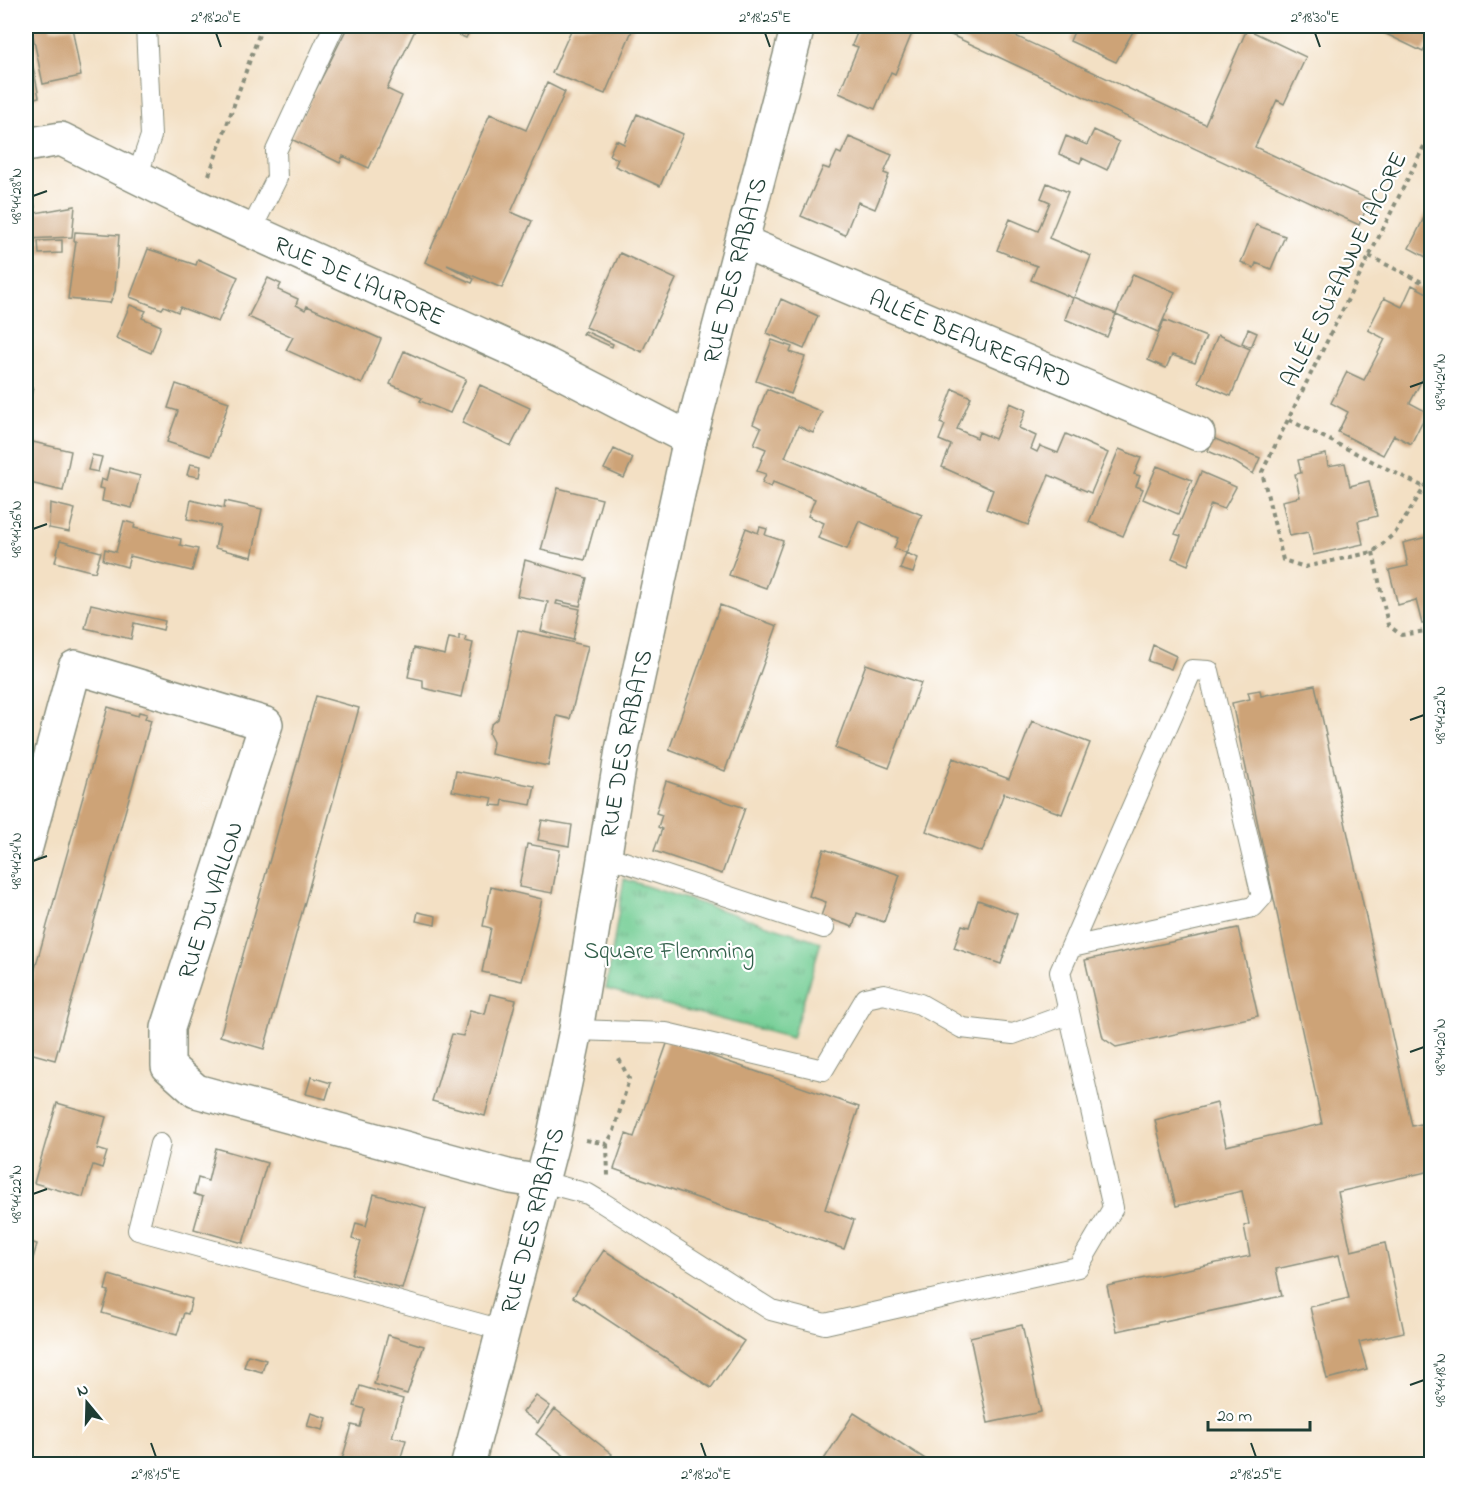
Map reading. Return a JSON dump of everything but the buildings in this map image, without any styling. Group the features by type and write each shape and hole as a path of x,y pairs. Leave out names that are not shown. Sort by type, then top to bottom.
{"street":[{"name":"RUE DES RABATS","path":"476,1462 502,1330 554,1135 585,1030 603,855 622,750 690,439 798,26"},
{"name":"RUE DE L'AURORE","path":"26,145 61,139 198,207 547,365 690,439"},
{"name":"ALLÉE BEAUREGARD","path":"742,242 1198,434"},
{"name":"RUE DU VALLON","path":"26,847 75,667 266,724 168,1028 168,1066 196,1091 511,1177 543,1182"}],"lane":[{"path":"137,177 151,136 146,26"},
{"path":"251,230 277,178 276,151 334,26"},
{"path":"543,1182 596,1198 771,1310 825,1324 1078,1267 1113,1208 1060,972 1192,670 1209,671 1262,897 1253,907 1072,947"},
{"path":"603,855 825,928"},
{"path":"585,1030 666,1033 823,1070 866,998 884,994 920,1004 962,1028 1012,1034 1068,1014"},
{"path":"160,1144 138,1230 502,1330"}],"path":[{"path":"198,207 262,26"},
{"name":"ALLÉE SUZANNE LACORE","path":"1373,552 1305,567 1283,560 1263,472 1431,133"},
{"path":"1369,256 1431,287"},
{"path":"1289,420 1431,491"},
{"path":"1431,476 1395,532 1373,552 1388,625 1401,635 1431,630"},
{"path":"554,1135 607,1144 614,1131 628,1079 618,1055 585,1030"}],"green space":[{"name":"Square Flemming","path":"624,879 821,942 792,1038 606,989"}]}
